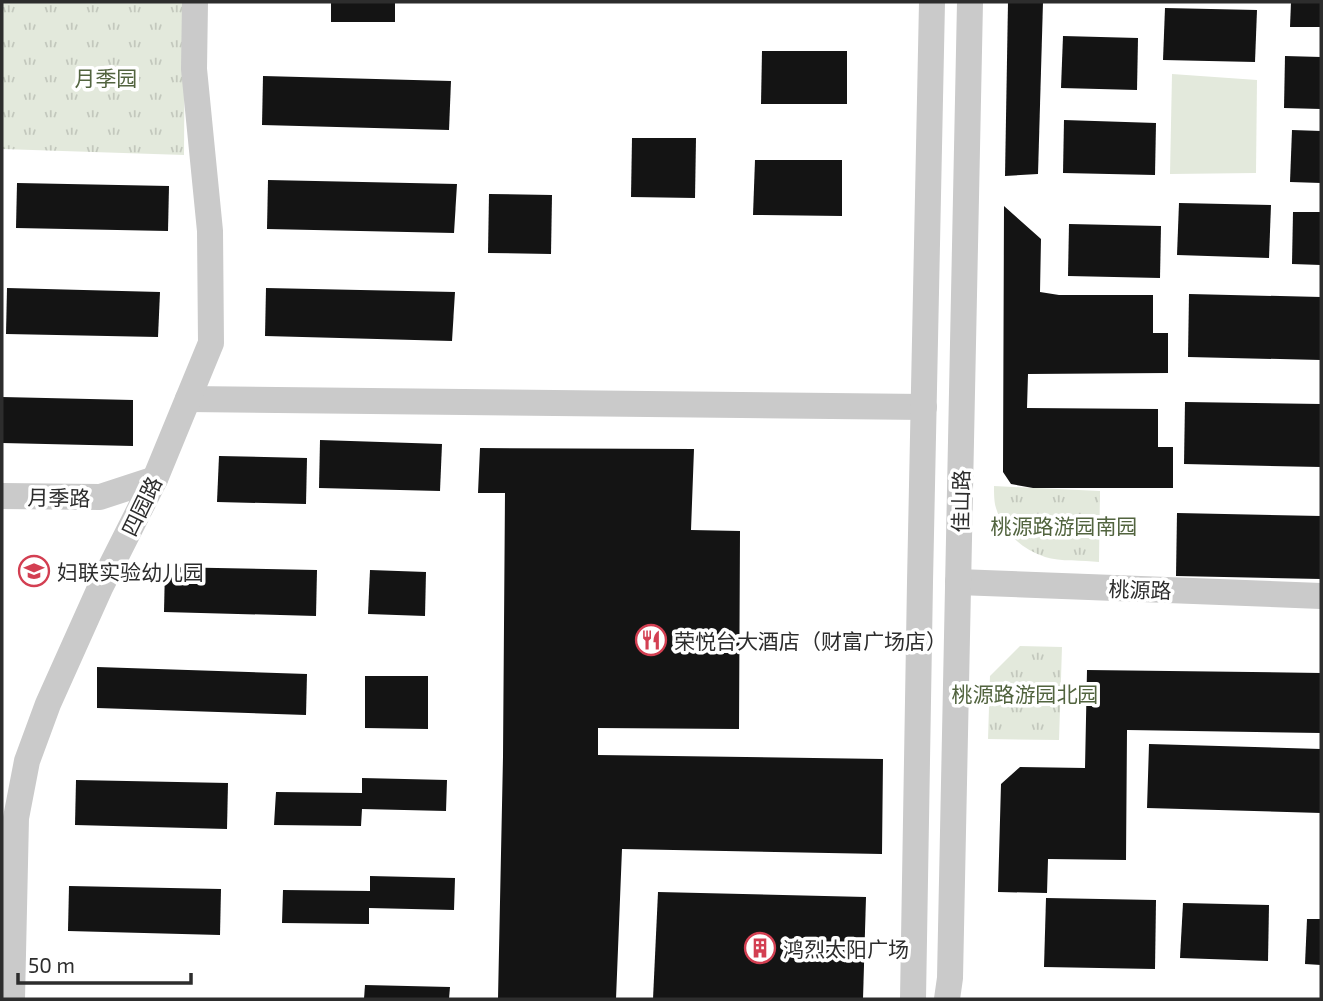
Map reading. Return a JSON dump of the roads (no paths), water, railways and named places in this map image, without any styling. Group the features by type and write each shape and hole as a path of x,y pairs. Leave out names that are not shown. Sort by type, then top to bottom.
{"street":[{"name":"四园路","path":"12,999 16,818 27,761 48,704 100,588 155,479 211,343 211,231 194,69 195,2"},
{"name":"佳山路","path":"913,999 932,2"},
{"name":"佳山路","path":"947,999 950,978 970,2"},
{"path":"188,399 923,407"},
{"name":"月季路","path":"2,496 100,498 155,479"},
{"name":"桃源路","path":"958,582 1321,596"}],"place":[{"name":"妇联实验幼儿园","path":"34,571"},
{"name":"荣悦台大酒店（财富广场店）","path":"651,640"},
{"name":"鸿烈太阳广场","path":"760,948"}],"park label":[{"name":"月季园","path":"106,77"},
{"name":"桃源路游园南园","path":"1064,525"},
{"name":"桃源路游园北园","path":"1025,693"}]}
